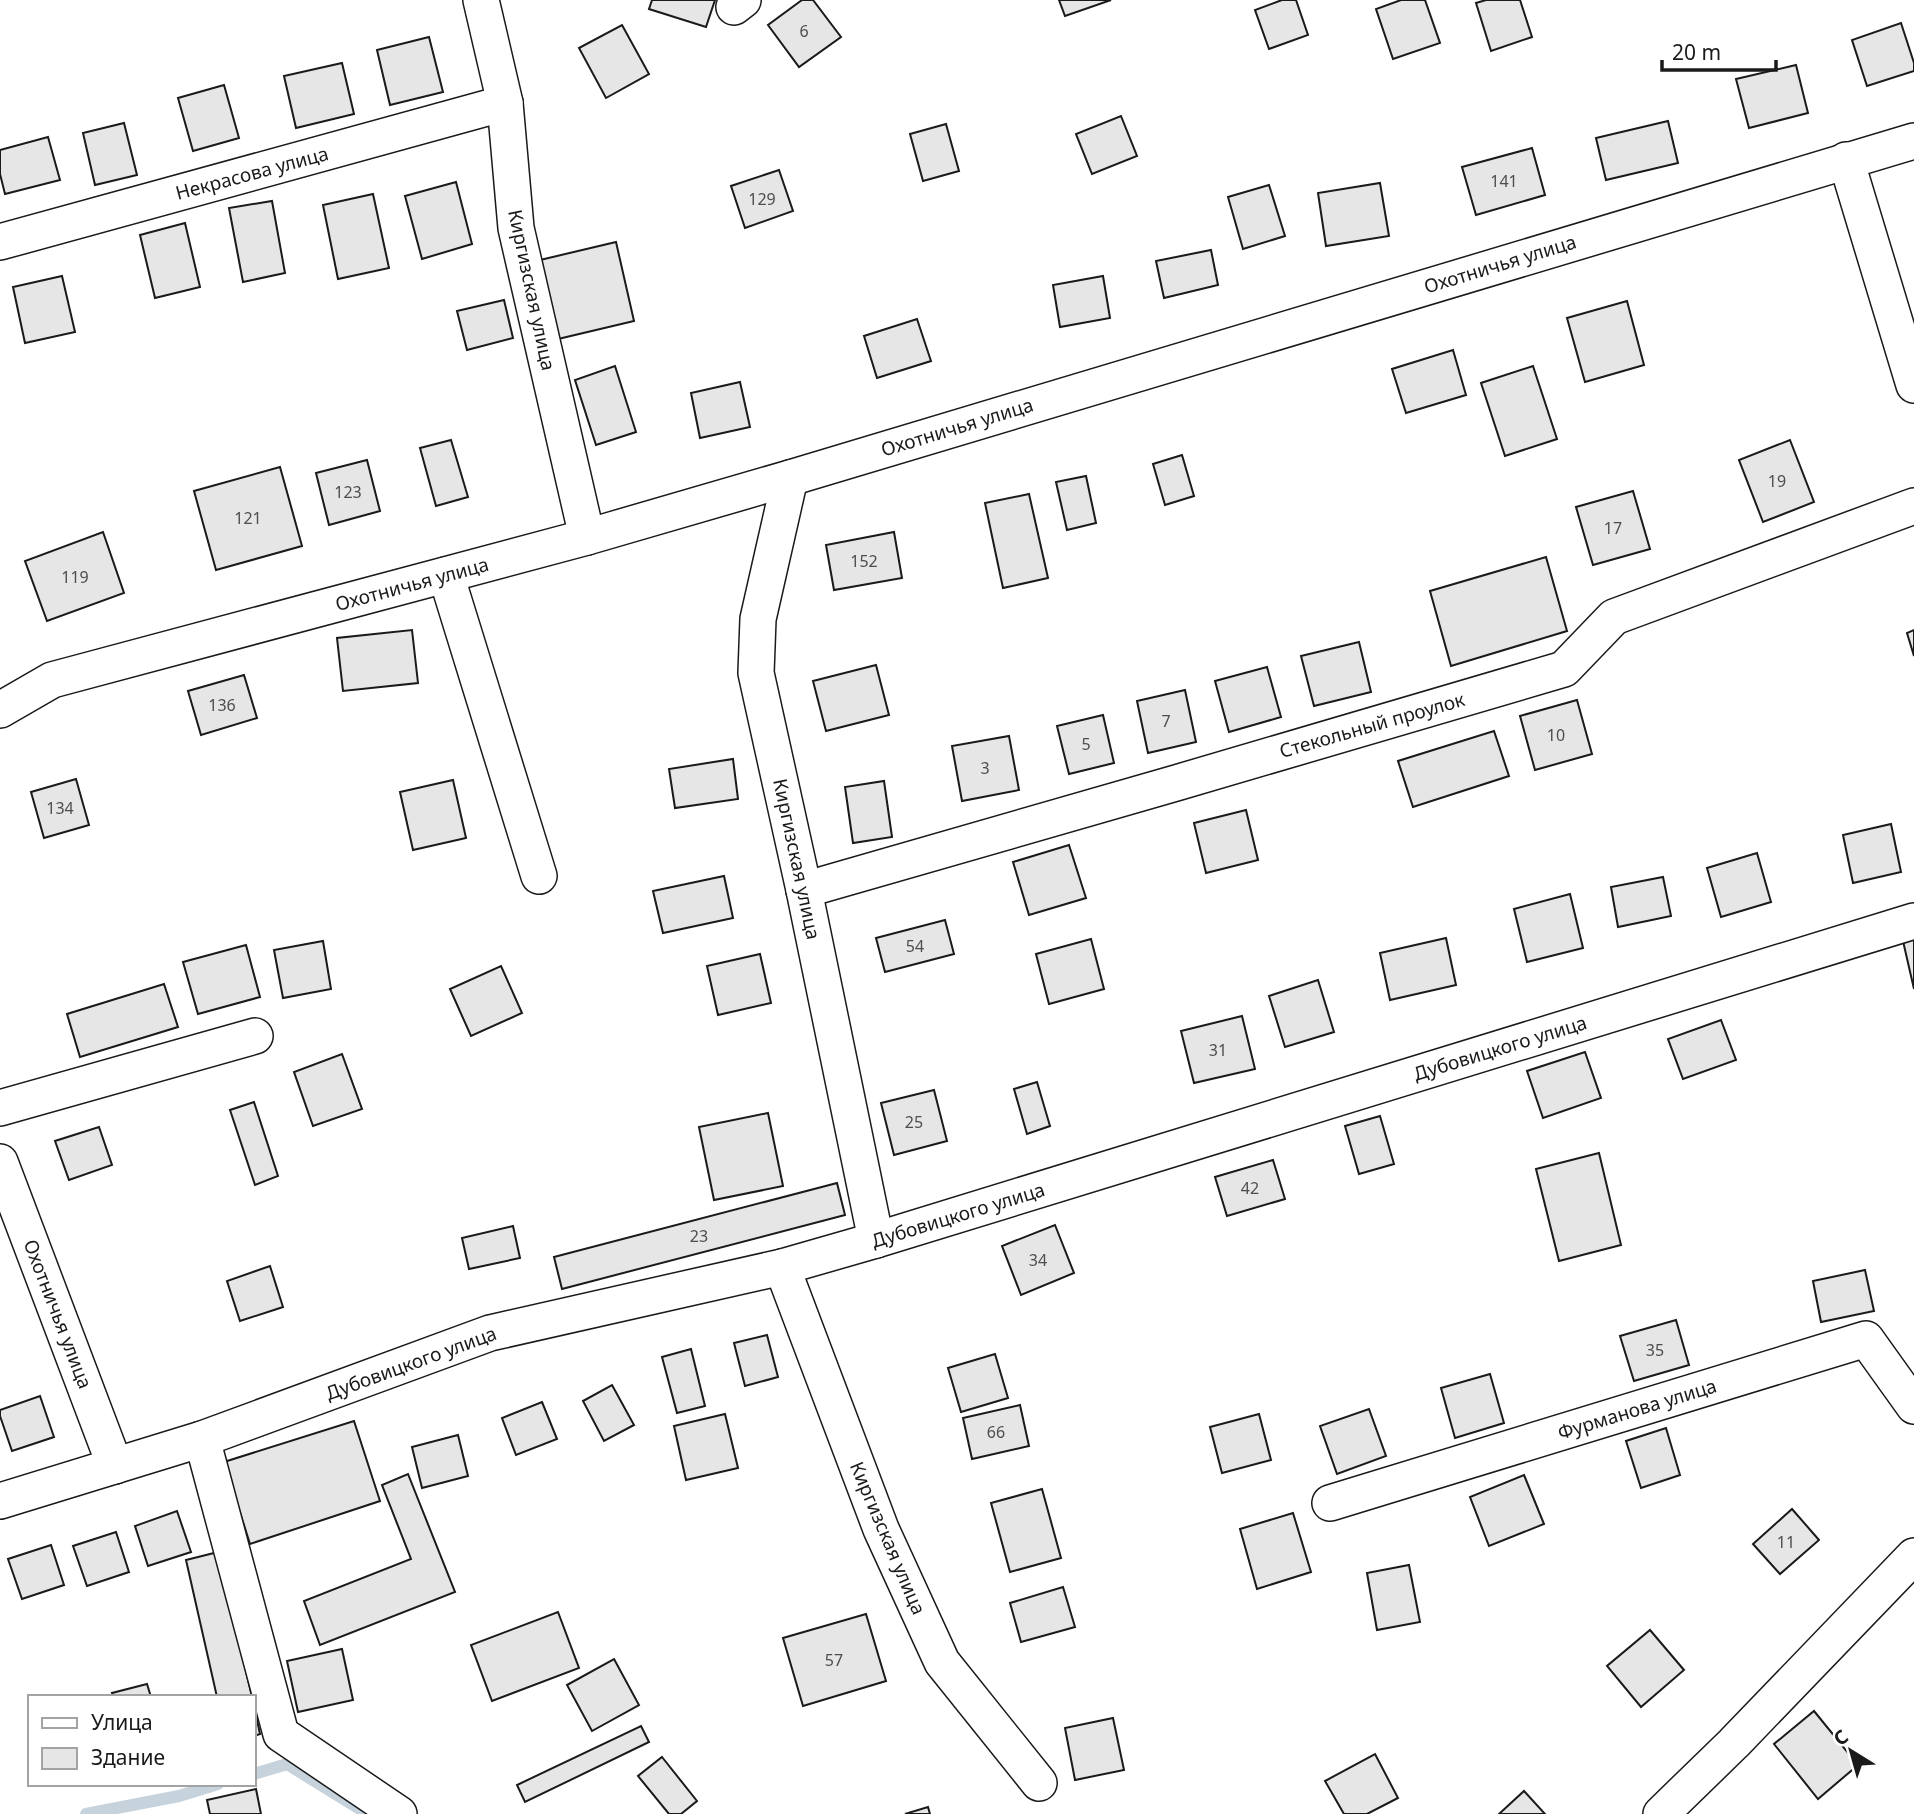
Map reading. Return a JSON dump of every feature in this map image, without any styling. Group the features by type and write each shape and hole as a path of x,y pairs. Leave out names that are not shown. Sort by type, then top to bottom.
{"street":[{"name":"Киргизская улица","path":"481,0 505,103 516,228 587,537"},
{"name":"Некрасова улица","path":"0,242 505,103"},
{"name":"Охотничья улица","path":"0,710 52,680 587,537 1914,141"},
{"path":"1846,160 1914,385"},
{"name":"Киргизская улица","path":"790,478 758,619 756,673 876,1240"},
{"name":"Стекольный проулок","path":"804,890 1564,669 1614,617 1914,506"},
{"path":"446,575 539,876"},
{"name":"Дубовицкого улица","path":"0,1501 202,1439 490,1333 782,1267 876,1240 1914,921"},
{"path":"0,1108 255,1036"},
{"name":"Охотничья улица","path":"0,1162 115,1466"},
{"name":"Киргизская улица","path":"782,1267 881,1529 942,1662 1039,1783"},
{"name":"Фурманова улица","path":"1330,1503 1866,1339 1914,1406"},
{"path":"202,1439 281,1734 399,1814"},
{"path":"1661,1814 1734,1743 1914,1556"}],"building":[{"path":"652,0 715,0 706,27 649,9"},
{"path":"802,0 813,0 841,37 799,67 768,25"},
{"path":"1059,0 1111,0 1065,16"},
{"path":"1282,0 1296,0 1308,35 1269,49 1255,10"},
{"path":"1401,0 1425,0 1440,43 1393,59 1376,9"},
{"path":"1486,0 1520,0 1532,37 1491,51 1476,3"},
{"path":"1901,23 1914,71 1867,86 1852,40"},
{"path":"622,25 649,74 606,98 579,48"},
{"path":"429,37 443,92 390,105 377,50"},
{"path":"342,63 354,114 296,128 284,76"},
{"path":"1796,65 1808,113 1749,128 1736,79"},
{"path":"224,85 239,138 193,151 178,98"},
{"path":"1121,116 1137,156 1092,174 1076,134"},
{"path":"1668,121 1678,163 1606,180 1596,138"},
{"path":"124,123 137,175 95,185 83,133"},
{"path":"946,124 959,171 923,181 910,134"},
{"path":"48,137 60,180 5,194 0,174 0,150"},
{"path":"1532,148 1545,195 1476,215 1462,167"},
{"path":"779,170 793,211 745,228 731,186"},
{"path":"456,182 472,244 422,259 405,196"},
{"path":"1380,183 1389,236 1326,246 1318,193"},
{"path":"1269,185 1285,236 1243,249 1228,197"},
{"path":"373,194 389,268 338,279 323,205"},
{"path":"272,201 285,273 243,282 229,208"},
{"path":"185,223 200,287 155,298 140,235"},
{"path":"616,242 634,321 558,339 540,260"},
{"path":"1211,250 1218,285 1164,298 1156,261"},
{"path":"62,276 75,332 25,343 13,287"},
{"path":"1103,276 1110,318 1060,327 1053,285"},
{"path":"504,300 513,338 467,350 457,311"},
{"path":"1627,301 1644,365 1585,382 1567,318"},
{"path":"917,319 931,361 877,378 864,336"},
{"path":"1453,350 1466,395 1406,413 1392,369"},
{"path":"615,366 636,432 596,445 575,380"},
{"path":"1533,366 1557,439 1505,456 1481,383"},
{"path":"740,382 750,427 700,438 691,393"},
{"path":"451,440 468,497 436,506 420,448"},
{"path":"1790,440 1814,502 1763,522 1739,460"},
{"path":"1182,455 1194,496 1165,505 1153,464"},
{"path":"367,460 380,511 329,525 316,473"},
{"path":"280,467 302,546 216,570 194,491"},
{"path":"1086,476 1096,523 1067,530 1056,482"},
{"path":"1633,491 1650,549 1593,565 1576,507"},
{"path":"1029,494 1048,578 1003,588 985,503"},
{"path":"103,532 124,593 47,621 25,561"},
{"path":"894,532 902,578 834,590 826,545"},
{"path":"1546,557 1567,631 1451,666 1430,591"},
{"path":"412,630 418,683 343,691 337,638"},
{"path":"1914,630 1914,656 1907,633"},
{"path":"1359,642 1371,692 1314,706 1301,656"},
{"path":"876,665 889,715 826,731 813,681"},
{"path":"1267,667 1281,717 1229,732 1215,681"},
{"path":"244,675 257,718 201,735 188,691"},
{"path":"1185,690 1196,742 1148,753 1137,701"},
{"path":"1577,700 1592,754 1535,770 1520,716"},
{"path":"1103,715 1114,763 1069,774 1057,726"},
{"path":"1494,731 1509,776 1413,807 1398,761"},
{"path":"1009,736 1019,790 962,801 952,746"},
{"path":"733,759 738,799 675,808 669,769"},
{"path":"76,779 89,825 44,838 31,792"},
{"path":"453,780 466,838 413,850 400,792"},
{"path":"884,781 892,837 853,843 845,787"},
{"path":"1246,810 1258,860 1206,873 1194,823"},
{"path":"1891,824 1901,872 1853,883 1843,835"},
{"path":"1069,845 1086,898 1029,915 1013,862"},
{"path":"1757,853 1771,902 1721,917 1707,868"},
{"path":"724,876 733,918 663,933 653,891"},
{"path":"1663,877 1671,916 1618,927 1611,887"},
{"path":"1570,894 1583,948 1527,962 1514,909"},
{"path":"945,920 954,954 885,972 876,938"},
{"path":"1446,938 1456,985 1390,1000 1380,953"},
{"path":"1091,939 1104,989 1049,1004 1036,954"},
{"path":"1914,939 1914,989 1903,941"},
{"path":"323,941 331,989 283,998 274,950"},
{"path":"246,945 260,997 198,1014 183,962"},
{"path":"760,954 771,1003 718,1015 707,966"},
{"path":"501,966 522,1013 471,1036 450,989"},
{"path":"1318,980 1334,1032 1285,1047 1269,996"},
{"path":"164,984 178,1027 80,1057 67,1014"},
{"path":"1242,1016 1255,1069 1194,1083 1181,1031"},
{"path":"1721,1020 1736,1060 1683,1079 1668,1039"},
{"path":"1585,1052 1601,1098 1543,1118 1527,1071"},
{"path":"342,1054 362,1109 313,1126 294,1072"},
{"path":"1037,1082 1050,1126 1027,1134 1014,1089"},
{"path":"934,1090 947,1141 894,1155 881,1103"},
{"path":"254,1102 278,1176 255,1185 230,1110"},
{"path":"768,1113 783,1186 714,1200 699,1127"},
{"path":"1380,1116 1394,1164 1359,1174 1345,1126"},
{"path":"99,1127 112,1165 69,1180 55,1141"},
{"path":"1599,1153 1621,1245 1559,1261 1536,1169"},
{"path":"1273,1160 1285,1199 1227,1216 1215,1177"},
{"path":"837,1183 845,1215 562,1289 554,1257"},
{"path":"1055,1225 1074,1273 1021,1295 1002,1246"},
{"path":"513,1226 520,1258 469,1269 462,1238"},
{"path":"270,1266 283,1307 240,1321 227,1281"},
{"path":"1865,1270 1874,1311 1821,1322 1813,1281"},
{"path":"1676,1320 1689,1365 1634,1381 1620,1336"},
{"path":"767,1335 778,1377 745,1386 734,1343"},
{"path":"691,1349 705,1406 677,1413 662,1357"},
{"path":"995,1354 1008,1398 961,1412 948,1368"},
{"path":"1490,1374 1504,1423 1455,1438 1441,1388"},
{"path":"612,1385 634,1425 604,1441 583,1401"},
{"path":"40,1396 54,1437 12,1451 0,1410"},
{"path":"542,1402 557,1439 516,1455 502,1418"},
{"path":"1020,1405 1029,1446 972,1459 963,1418"},
{"path":"1369,1409 1386,1456 1337,1474 1320,1426"},
{"path":"725,1414 738,1468 686,1480 674,1426"},
{"path":"1259,1414 1271,1460 1222,1473 1210,1427"},
{"path":"354,1421 380,1501 250,1544 224,1462"},
{"path":"1666,1428 1680,1475 1641,1488 1626,1441"},
{"path":"458,1435 468,1476 422,1488 412,1447"},
{"path":"408,1474 455,1592 320,1645 304,1601 411,1559 382,1485"},
{"path":"1524,1475 1544,1524 1489,1546 1470,1497"},
{"path":"1042,1489 1061,1558 1010,1572 991,1503"},
{"path":"1792,1509 1819,1540 1780,1574 1753,1544"},
{"path":"177,1511 191,1552 148,1566 135,1526"},
{"path":"1293,1513 1311,1572 1257,1589 1240,1529"},
{"path":"116,1532 129,1572 87,1586 73,1546"},
{"path":"51,1545 64,1585 22,1599 8,1559"},
{"path":"218,1552 252,1695 217,1695 186,1560"},
{"path":"1409,1565 1420,1622 1377,1630 1367,1573"},
{"path":"1063,1587 1075,1627 1021,1642 1010,1603"},
{"path":"558,1612 579,1668 492,1701 471,1645"},
{"path":"866,1614 886,1681 803,1706 783,1638"},
{"path":"1650,1630 1684,1670 1641,1707 1607,1666"},
{"path":"342,1649 353,1700 298,1712 287,1661"},
{"path":"614,1659 639,1705 592,1731 567,1685"},
{"path":"147,1684 150,1695 113,1695 112,1693"},
{"path":"1814,1711 1858,1765 1818,1799 1774,1744"},
{"path":"256,1715 260,1734 256,1735"},
{"path":"1113,1718 1124,1770 1075,1780 1065,1728"},
{"path":"641,1726 649,1742 525,1802 517,1785"},
{"path":"1375,1754 1398,1798 1367,1814 1344,1814 1325,1781"},
{"path":"662,1757 697,1801 681,1814 669,1814 638,1776"},
{"path":"256,1789 261,1814 210,1814 207,1800"},
{"path":"1524,1791 1545,1814 1499,1814"},
{"path":"928,1807 930,1814 905,1814"}],"waterway":[{"path":"256,1773 287,1764 368,1814"},
{"path":"86,1814 179,1796 212,1786"}]}
